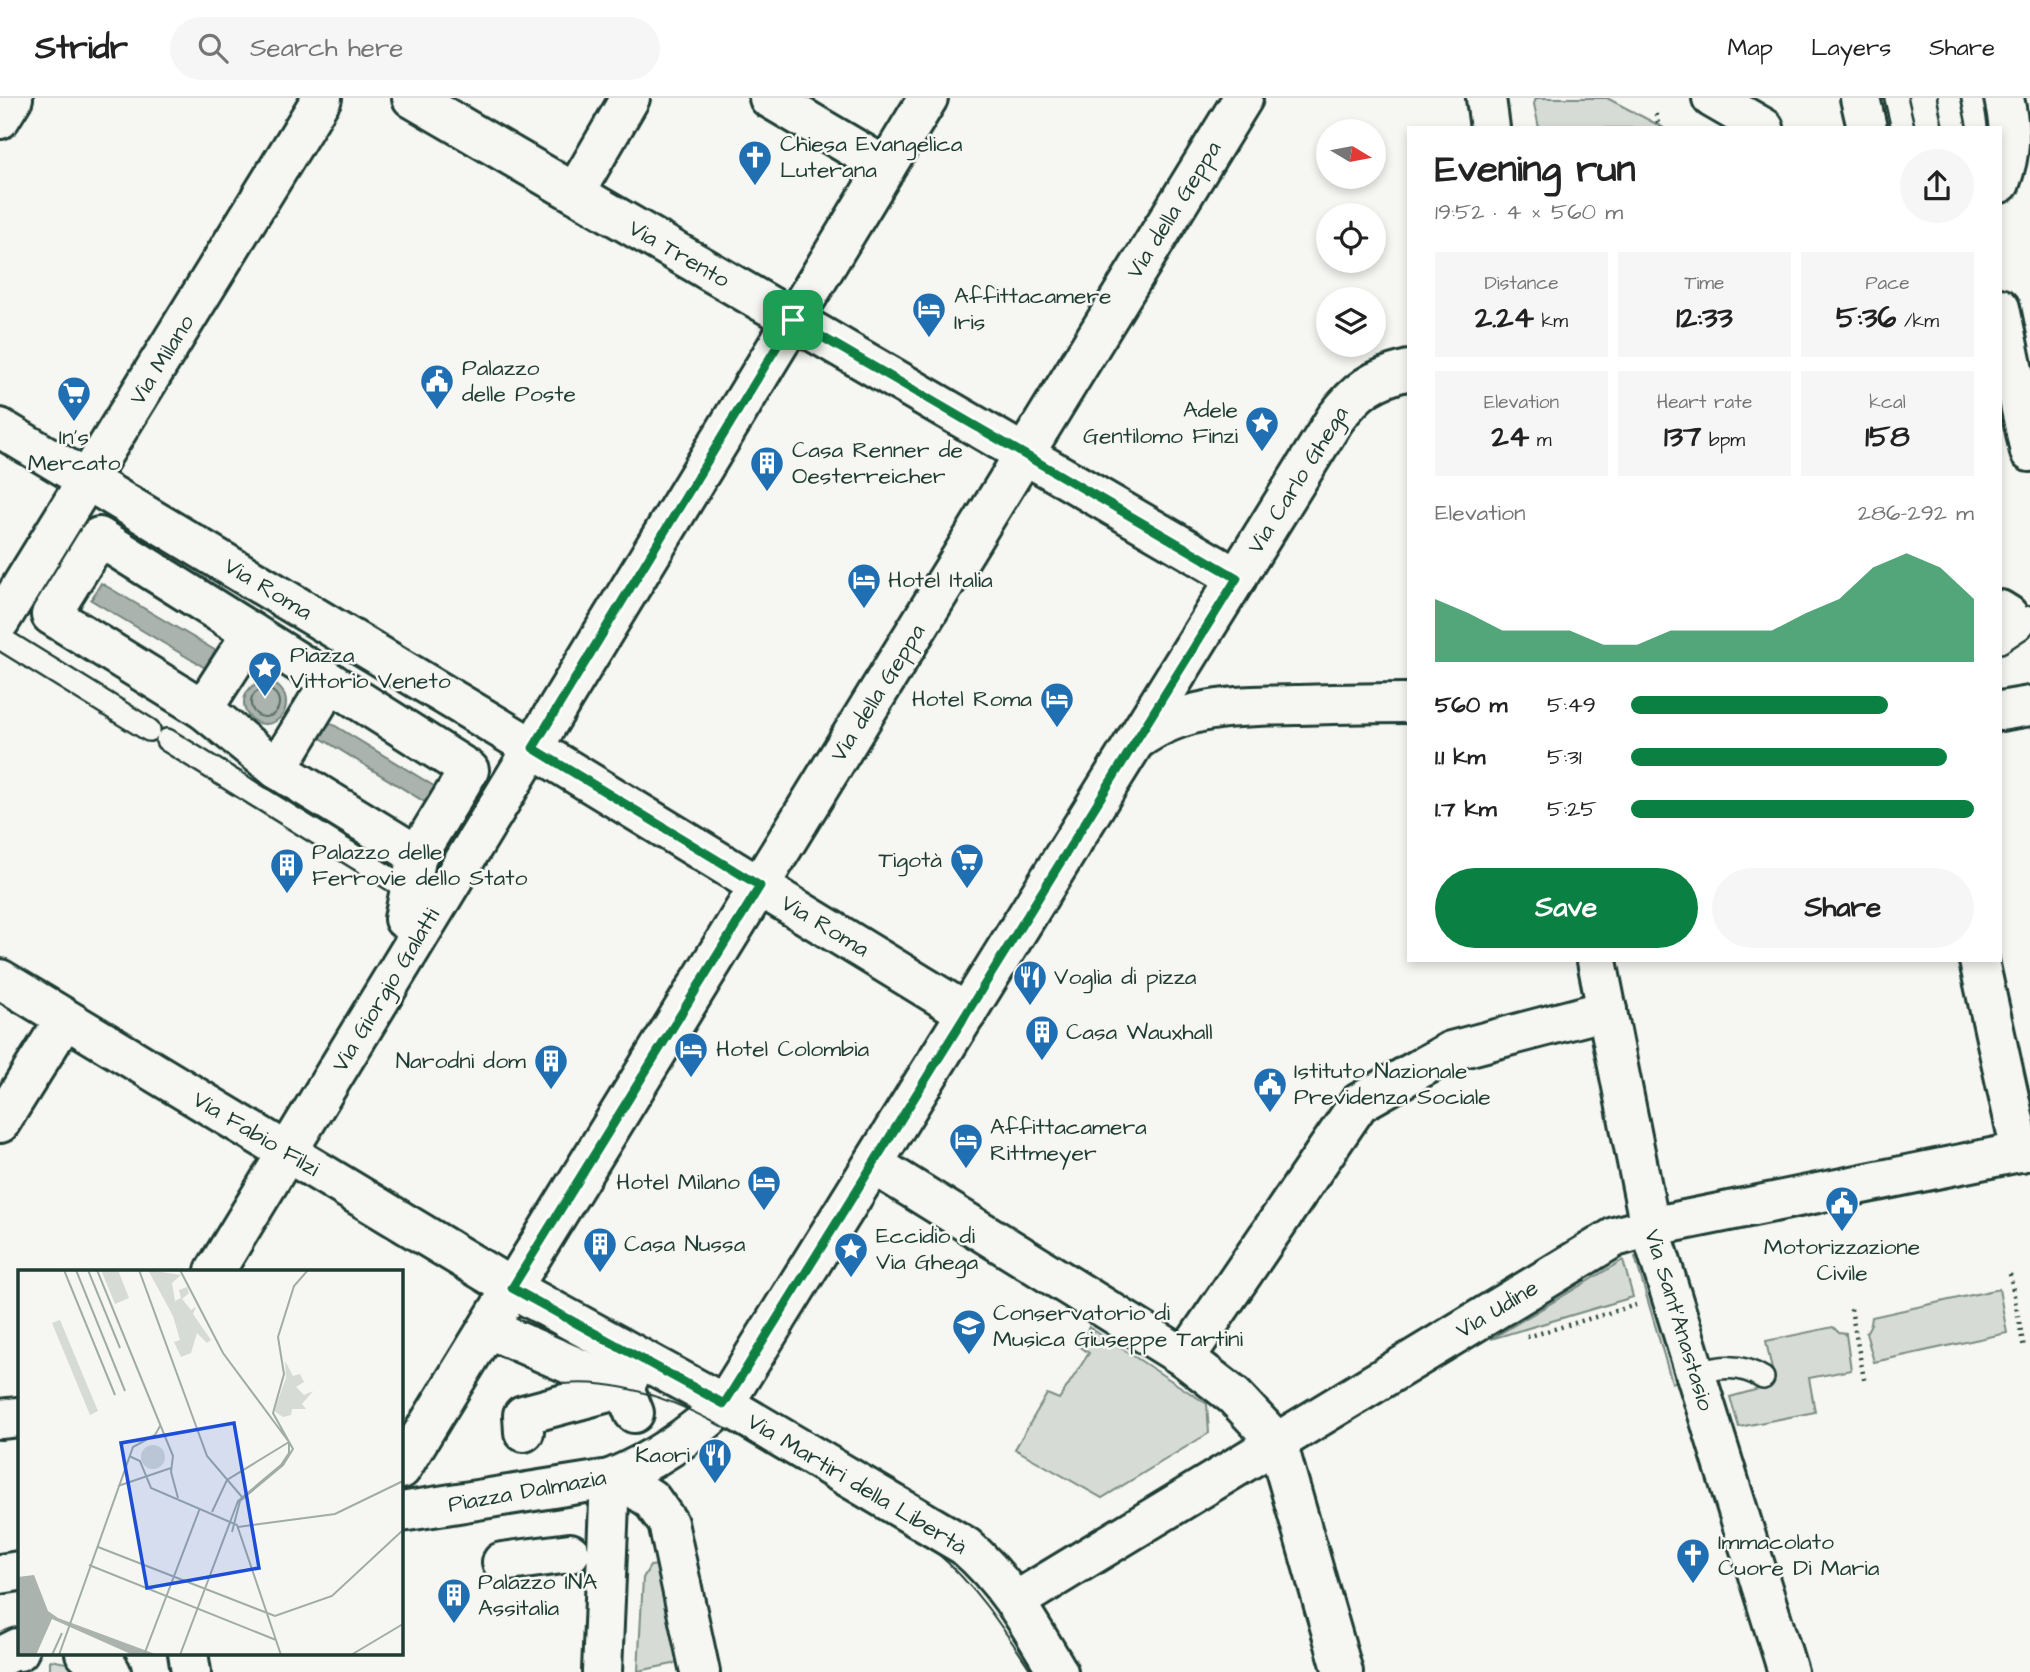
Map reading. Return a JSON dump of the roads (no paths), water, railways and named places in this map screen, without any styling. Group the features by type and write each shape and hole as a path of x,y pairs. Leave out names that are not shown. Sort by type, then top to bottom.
{"street":[{"path":"0,119 13,98"},
{"name":"Via Milano","path":"17,625 88,480 322,98"},
{"name":"Via Trento","path":"412,98 1237,578"},
{"path":"581,182 630,98"},
{"path":"769,98 886,167"},
{"name":"Via Giorgio Galatti","path":"216,1270 288,1153 417,893 533,748 928,98"},
{"name":"Via della Geppa","path":"512,1288 1243,98"},
{"path":"1712,98 1761,126"},
{"path":"1860,98 1867,126"},
{"path":"2002,178 2015,128"},
{"path":"2002,318 2030,452"},
{"name":"Via Carlo Ghega","path":"724,1404 1335,419 1351,398 1368,384 1407,371"},
{"name":"Via Roma","path":"0,428 967,1013"},
{"path":"97,524 252,634 330,682 486,765 417,893 277,769 203,709 17,625 97,524"},
{"path":"203,709 252,634"},
{"path":"277,769 330,682"},
{"path":"1136,741 1156,726 1185,715 1226,706 1407,703"},
{"path":"2002,711 2030,706"},
{"name":"Via Sant'Anastasio","path":"1597,962 1650,1227 1788,1672"},
{"path":"1979,962 2026,1151"},
{"name":"Via Fabio Filzi","path":"0,979 512,1288"},
{"path":"1185,1358 1359,1103 1451,1051 1607,1010"},
{"path":"0,1123 65,1019"},
{"name":"Via Udine","path":"1016,1601 1615,1237 1650,1227 2026,1151"},
{"path":"873,1164 1185,1358 1234,1396 1277,1442 1343,1672"},
{"path":"402,1466 512,1288 724,1404"},
{"path":"503,1335 630,1391 523,1415 524,1432"},
{"name":"Piazza Dalmazia","path":"402,1512 610,1479 641,1466 683,1440 724,1404"},
{"name":"Via Martiri della Libertà","path":"724,1404 965,1546 988,1566 1016,1601 1058,1672"},
{"path":"0,1419 18,1418"},
{"path":"602,1672 610,1479 631,1486 651,1499 668,1523 700,1672"},
{"path":"502,1562 553,1549"},
{"path":"0,1574 18,1571"},
{"path":"87,1654 106,1664 111,1672"},
{"path":"188,1654 191,1672"}],"lane":[{"path":"1896,98 1903,126"},
{"path":"1949,98 1955,126"},
{"path":"17,625 158,735 417,893"},
{"path":"1695,1373 1732,1367 1745,1368 1763,1378"}],"water":[{"path":"101,583 218,652 207,669 91,600"},
{"path":"265,682 280,688 286,703 280,718 265,724 250,718 244,703 250,688"},
{"path":"329,722 442,791 433,807 319,737"}],"tram line":[{"path":"563,1384 625,1388 684,1408 740,1437 937,1553 977,1594 1032,1672"}],"place":[{"name":"Chiesa Evangelica Luterana","path":"755,187"},
{"name":"Affittacamere Iris","path":"929,339"},
{"name":"Palazzo delle Poste","path":"437,411"},
{"name":"In's Mercato","path":"74,423"},
{"name":"Adele Gentilomo Finzi","path":"1262,453"},
{"name":"Casa Renner de Oesterreicher","path":"767,493"},
{"name":"Hotel Italia","path":"864,610"},
{"name":"Piazza Vittorio Veneto","path":"265,698"},
{"name":"Hotel Roma","path":"1057,729"},
{"name":"Tigotà","path":"967,890"},
{"name":"Palazzo delle Ferrovie dello Stato","path":"287,895"},
{"name":"Voglia di pizza","path":"1030,1007"},
{"name":"Casa Wauxhall","path":"1042,1062"},
{"name":"Hotel Colombia","path":"691,1079"},
{"name":"Narodni dom","path":"551,1091"},
{"name":"Istituto Nazionale Previdenza Sociale","path":"1270,1114"},
{"name":"Affittacamera Rittmeyer","path":"966,1170"},
{"name":"Hotel Milano","path":"764,1212"},
{"name":"Motorizzazione Civile","path":"1842,1233"},
{"name":"Casa Nussa","path":"600,1274"},
{"name":"Eccidio di Via Ghega","path":"851,1279"},
{"name":"Conservatorio di Musica Giuseppe Tartini","path":"969,1356"},
{"name":"Kaori","path":"715,1485"},
{"name":"Immacolato Cuore Di Maria","path":"1693,1585"},
{"name":"Palazzo INA Assitalia","path":"454,1625"}]}
